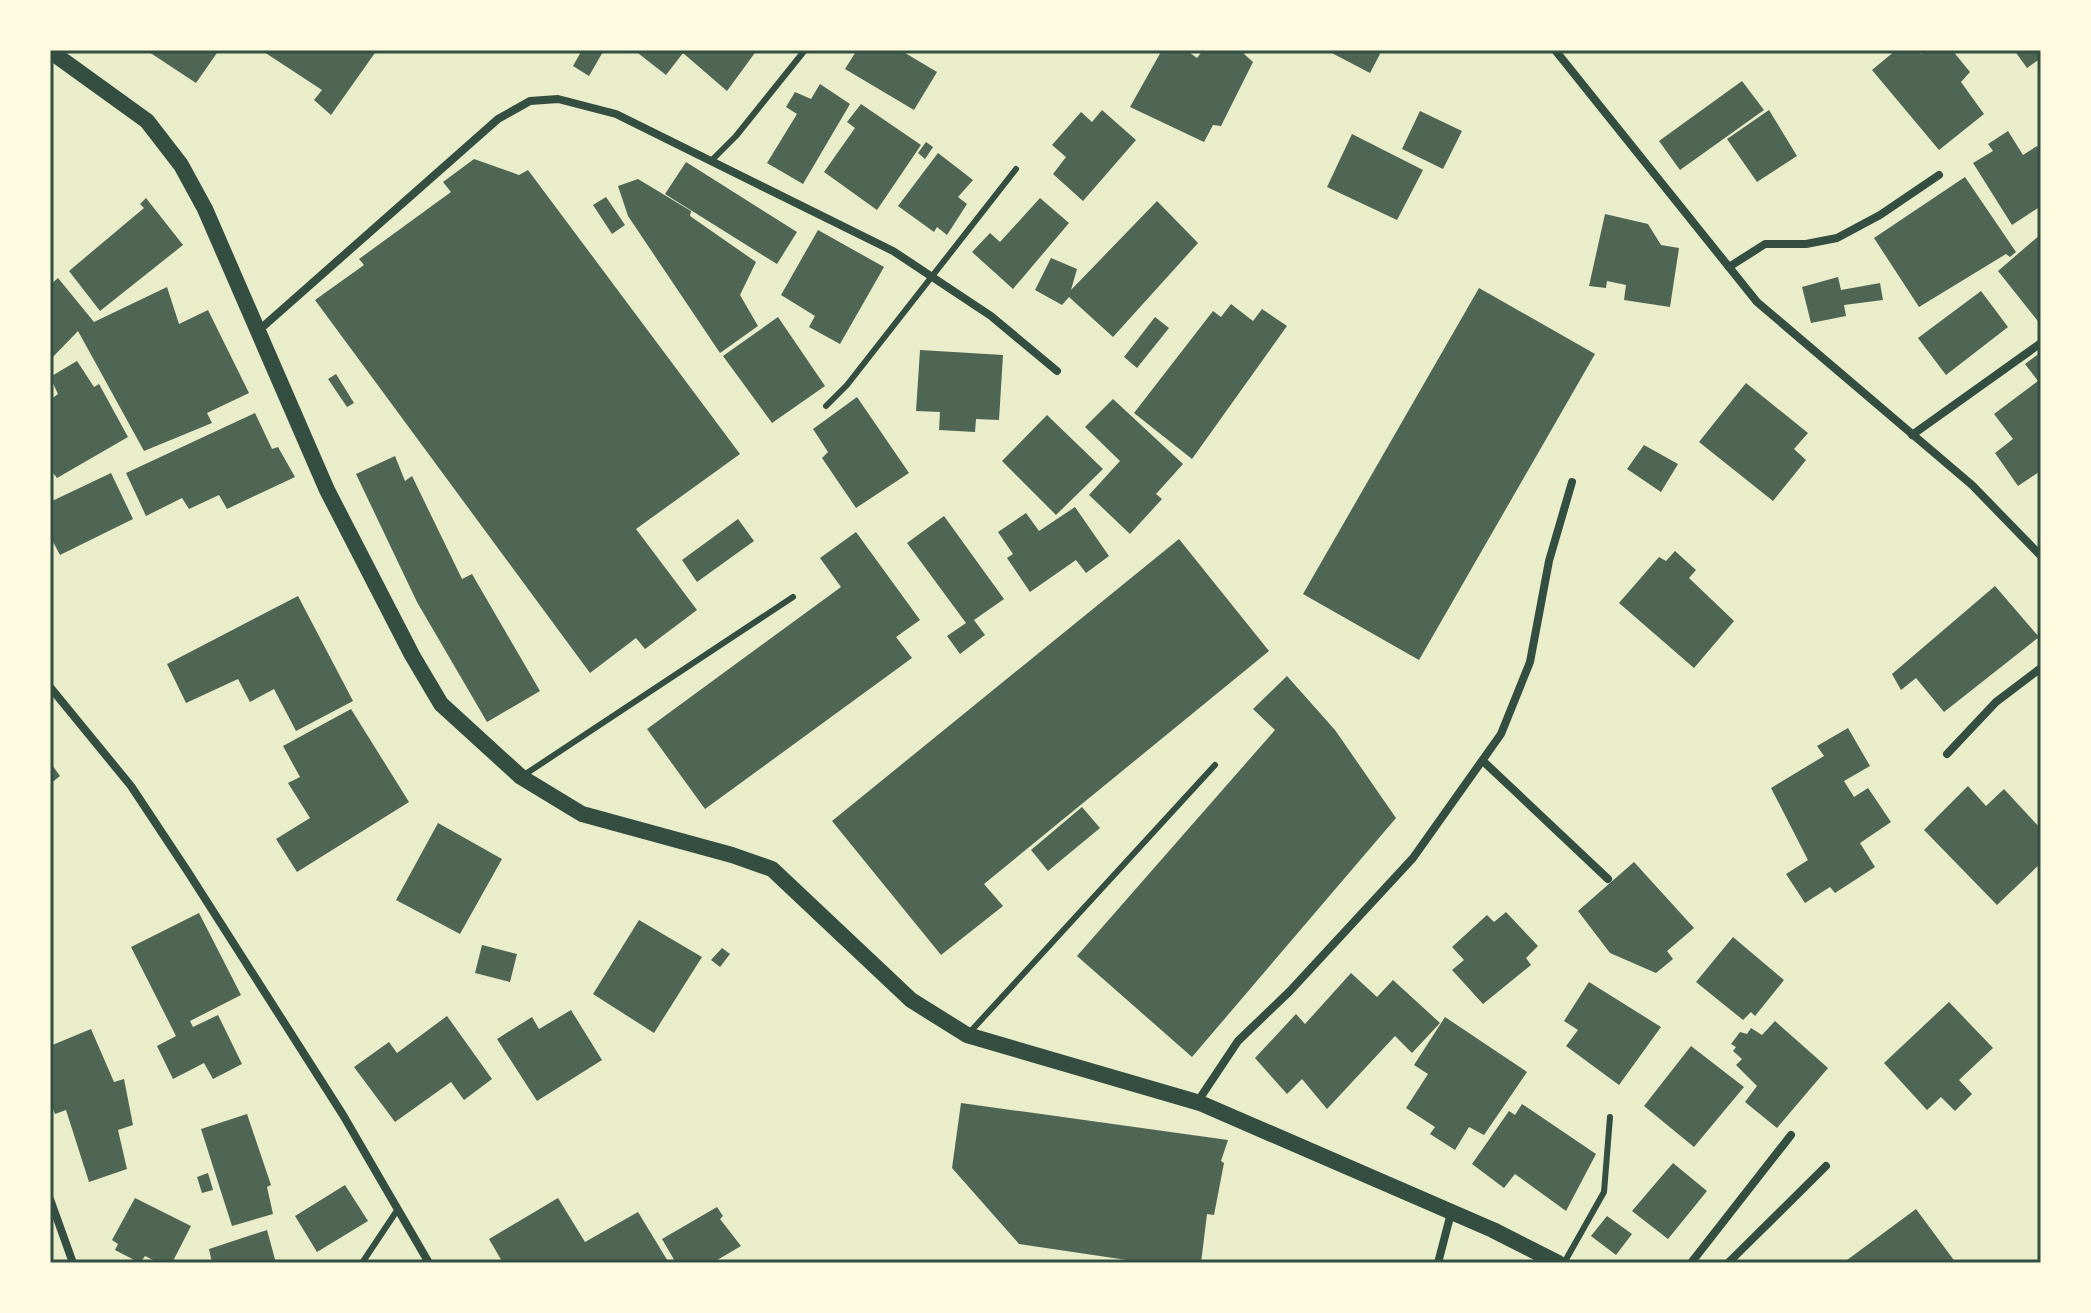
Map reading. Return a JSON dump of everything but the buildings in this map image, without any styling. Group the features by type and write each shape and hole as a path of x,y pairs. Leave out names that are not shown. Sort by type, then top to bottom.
{"main road":[{"path":"50,51 147,121 164,139 205,209 327,490 420,667 441,704 521,777 582,814 772,869 911,1000 967,1035 1197,1102 1561,1263"}],"street":[{"path":"1555,50 1757,302 1972,485 2041,556"},
{"path":"257,331 498,119 530,101 558,99 616,114 893,251 991,316 1057,371"},
{"path":"1729,267 1765,244 1806,244 1837,238 1880,215 1939,175"},
{"path":"1912,435 2041,343"},
{"path":"1197,1102 1238,1041 1290,991 1413,858 1501,734 1530,662 1549,561 1572,482"},
{"path":"1947,754 1996,702 2041,668"},
{"path":"50,687 139,798 343,1115 429,1263"},
{"path":"1483,761 1608,879"},
{"path":"1691,1263 1791,1135"},
{"path":"1728,1263 1826,1166"},
{"path":"50,1199 73,1263"},
{"path":"1438,1263 1451,1212"}],"lane":[{"path":"711,161 736,136 805,50"},
{"path":"826,406 847,385 1016,169"},
{"path":"521,777 793,597"},
{"path":"967,1035 1215,765"},
{"path":"1561,1263 1604,1192 1610,1117"},
{"path":"362,1263 398,1209"}]}
